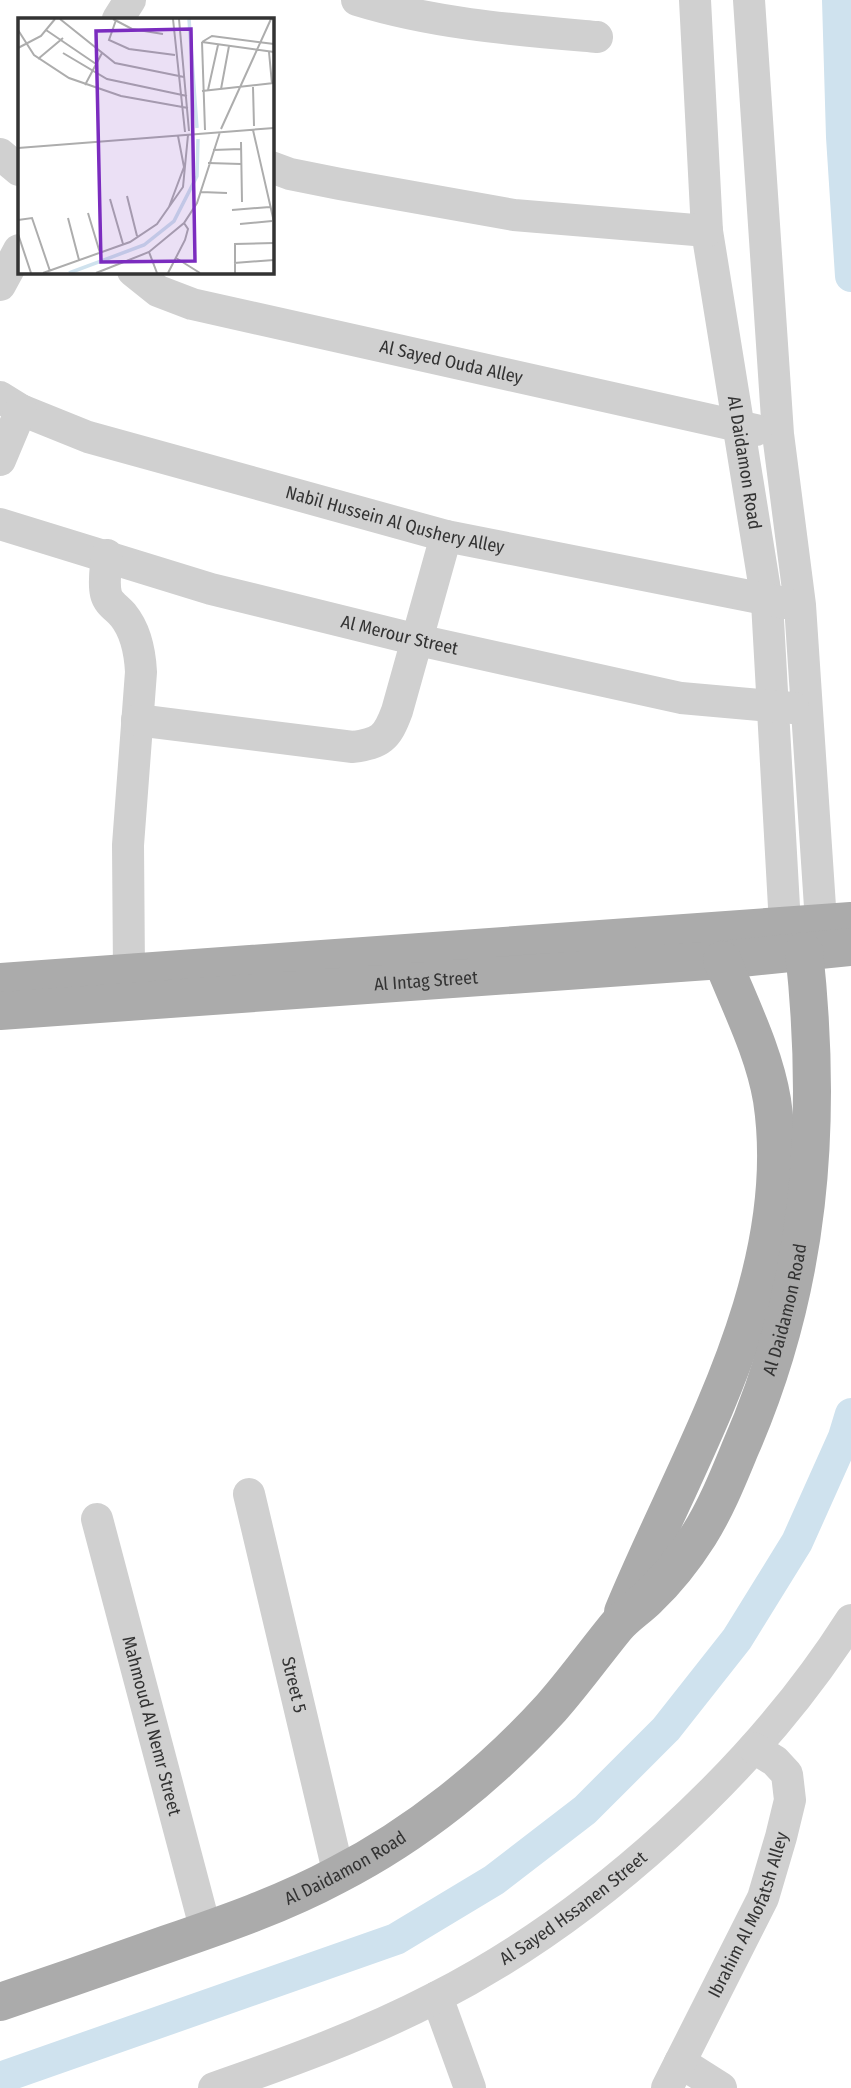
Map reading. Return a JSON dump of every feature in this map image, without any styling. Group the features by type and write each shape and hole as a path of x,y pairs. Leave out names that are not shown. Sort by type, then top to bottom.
{"main road":[{"name":"Al Intag Street","path":"0,1011 722,960 815,930"},
{"name":"Al Intag Street","path":"0,982 815,930 851,947"},
{"name":"Al Daidamon Road","path":"0,2002 206,1931 272,1906 339,1875 428,1818 501,1757 550,1709 586,1667 618,1623 698,1444 775,1291 804,1226 812,1157 815,930"},
{"name":"Al Daidamon Road","path":"722,960 758,1050 771,1098 776,1146 775,1291"}],"street":[{"path":"119,18 130,0"},
{"path":"357,0 397,12 484,28 597,37"},
{"name":"Al Daidamon Road","path":"695,0 707,231 767,601 772,708 815,930"},
{"name":"Al Daidamon Road","path":"749,0 778,434 800,605 808,709 815,930"},
{"path":"0,154 18,169"},
{"path":"273,168 340,184 514,215 707,231"},
{"path":"0,285 18,252"},
{"name":"Al Sayed Ouda Alley","path":"136,273 158,291 192,304 778,434"},
{"path":"0,460 11,404"},
{"name":"Nabil Hussein Al Qushery Alley","path":"11,404 88,437 446,536 767,601 800,605"},
{"name":"Al Merour Street","path":"0,524 211,589 418,640 681,698 772,708 808,709"},
{"path":"137,720 353,747 375,744 390,731 446,536"},
{"path":"107,555 106,596 124,617 140,652 141,672 128,845 129,973"},
{"name":"Street 5","path":"249,1494 339,1875"},
{"name":"Mahmoud Al Nemr Street","path":"97,1519 206,1931"},
{"name":"Al Sayed Hssanen Street","path":"214,2088 375,2027 437,1997 552,1926 657,1843 754,1748 791,1706 825,1661 851,1620"},
{"name":"Ibrahim Al Mofatsh Alley","path":"674,2075 763,1898 781,1837 790,1800 787,1774 775,1761 754,1748"},
{"path":"437,1997 470,2088"},
{"path":"674,2075 721,2088"}],"waterway":[{"path":"838,0 842,137 851,276"},
{"path":"0,2078 396,1939 494,1880 585,1810 666,1729 737,1639 797,1542 844,1437 851,1414"}]}
